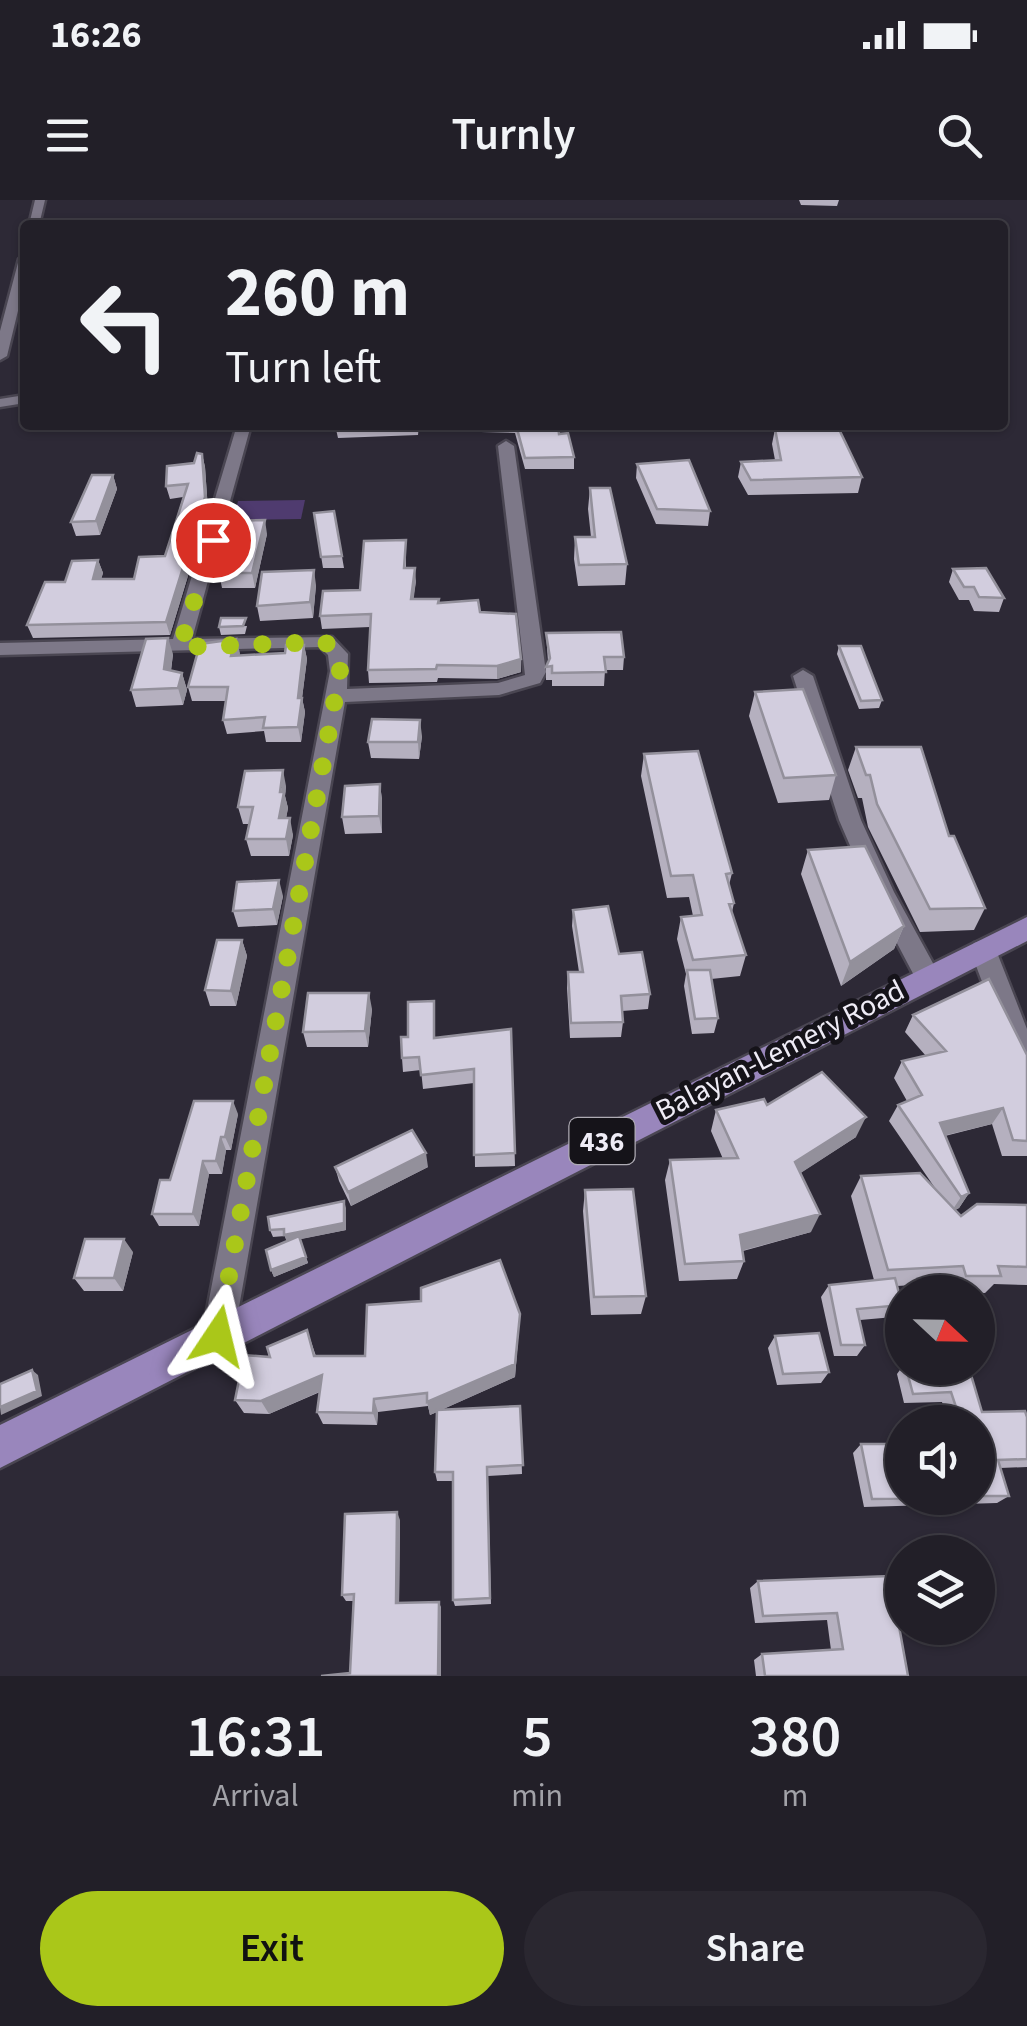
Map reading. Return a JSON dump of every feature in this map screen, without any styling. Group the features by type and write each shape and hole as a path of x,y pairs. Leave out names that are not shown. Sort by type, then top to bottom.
{"main road":[{"name":"Balayan-Lemery Road","path":"0,1446 1027,928"}],"street":[{"path":"0,356 20,278"},
{"path":"180,647 243,430"},
{"path":"335,696 499,689 533,679 536,672 506,446"},
{"path":"0,649 325,642 338,654 335,696 218,1336"},
{"path":"803,676 850,820 928,976"},
{"path":"984,950 1027,1063"}],"shaded area":[{"path":"305,500 301,519 233,520 238,501"}],"building":[{"path":"517,430 568,433 574,457 525,458"},
{"path":"775,430 839,430 862,477 751,480 741,462 781,460"},
{"path":"197,453 202,454 205,497 166,622 27,625 45,582 65,582 72,561 98,560 93,579 134,579 139,557 165,556 188,484 166,486 167,466 194,463"},
{"path":"689,460 710,511 657,509 637,464"},
{"path":"92,475 113,475 96,521 71,522"},
{"path":"590,488 610,488 627,564 579,565 575,537 595,537"},
{"path":"334,511 342,556 321,557 314,513"},
{"path":"265,520 252,573 219,573 233,521"},
{"path":"406,540 404,568 415,568 411,599 439,599 438,603 478,600 480,612 516,614 521,659 497,666 368,670 371,614 320,616 323,591 360,590 364,541"},
{"path":"986,568 1004,598 979,597 974,587 964,587 953,569"},
{"path":"314,570 310,602 257,606 262,572"},
{"path":"221,618 246,618 243,626 219,627"},
{"path":"621,632 624,657 604,657 606,672 552,673 552,666 546,667 550,658 546,633"},
{"path":"168,638 164,669 182,673 178,688 131,690 146,639"},
{"path":"236,639 231,656 285,653 286,645 304,645 298,727 263,728 265,717 223,720 228,687 188,687 200,644"},
{"path":"839,646 861,646 882,700 861,701"},
{"path":"803,689 836,775 784,778 755,692"},
{"path":"372,719 420,720 418,742 368,742"},
{"path":"856,747 921,747 949,836 954,836 985,908 930,909 877,804 870,775 866,775"},
{"path":"698,751 732,873 726,874 734,903 729,904 746,955 693,960 681,917 702,915 693,875 671,876 644,754"},
{"path":"283,770 279,818 290,818 286,839 246,839 253,807 238,807 245,771"},
{"path":"380,784 379,816 342,817 345,786"},
{"path":"865,846 904,926 850,962 808,850"},
{"path":"279,880 273,909 233,911 237,882"},
{"path":"608,906 619,954 642,952 650,994 621,996 623,1022 571,1023 568,972 583,972 573,910"},
{"path":"217,940 242,940 231,991 205,990"},
{"path":"687,970 710,970 718,1018 695,1019"},
{"path":"989,979 1027,1055 1027,1141 1013,1140 1003,1108 940,1123 969,1193 961,1197 898,1105 922,1095 902,1061 946,1051 913,1015"},
{"path":"308,993 369,993 365,1031 303,1032"},
{"path":"434,1001 434,1038 511,1029 515,1153 474,1155 474,1069 421,1075 419,1057 402,1058 401,1037 408,1037 408,1002"},
{"path":"822,1072 866,1117 795,1162 820,1214 740,1235 744,1261 685,1264 670,1160 738,1158 716,1110 764,1099 767,1105"},
{"path":"194,1101 233,1101 225,1137 221,1137 216,1161 203,1161 193,1214 152,1214 160,1180 170,1180"},
{"path":"412,1130 426,1153 348,1192 335,1167"},
{"path":"920,1173 961,1216 977,1204 1027,1205 1027,1267 998,1266 1001,1276 966,1275 963,1266 888,1270 861,1176"},
{"path":"633,1189 646,1296 594,1297 585,1190"},
{"path":"344,1201 344,1223 284,1235 284,1229 270,1230 268,1217"},
{"path":"299,1236 306,1257 271,1270 266,1250"},
{"path":"85,1239 124,1239 114,1278 74,1278"},
{"path":"500,1260 520,1314 515,1364 427,1402 427,1393 374,1399 373,1413 317,1412 322,1375 261,1401 235,1400 244,1355 270,1357 267,1347 307,1330 314,1356 365,1356 367,1305 421,1301 421,1288"},
{"path":"885,1279 885,1307 857,1309 865,1345 841,1345 829,1285"},
{"path":"819,1333 829,1372 783,1374 775,1336"},
{"path":"32,1370 37,1391 0,1407 0,1384"},
{"path":"911,1385 974,1385 980,1405 955,1405 951,1392 913,1394"},
{"path":"520,1406 523,1465 487,1467 490,1598 453,1600 453,1472 435,1472 437,1410"},
{"path":"1025,1411 1027,1459 998,1460 1009,1496 995,1496 995,1412"},
{"path":"861,1444 885,1444 885,1499 872,1499"},
{"path":"397,1512 396,1603 439,1602 438,1676 321,1676 350,1673 354,1594 342,1595 345,1514"},
{"path":"885,1576 885,1645 902,1645 908,1676 765,1676 762,1654 843,1649 837,1613 763,1616 758,1581"}],"route":[{"path":"213,540 180,647 325,642 338,654 340,671 218,1336"}]}
